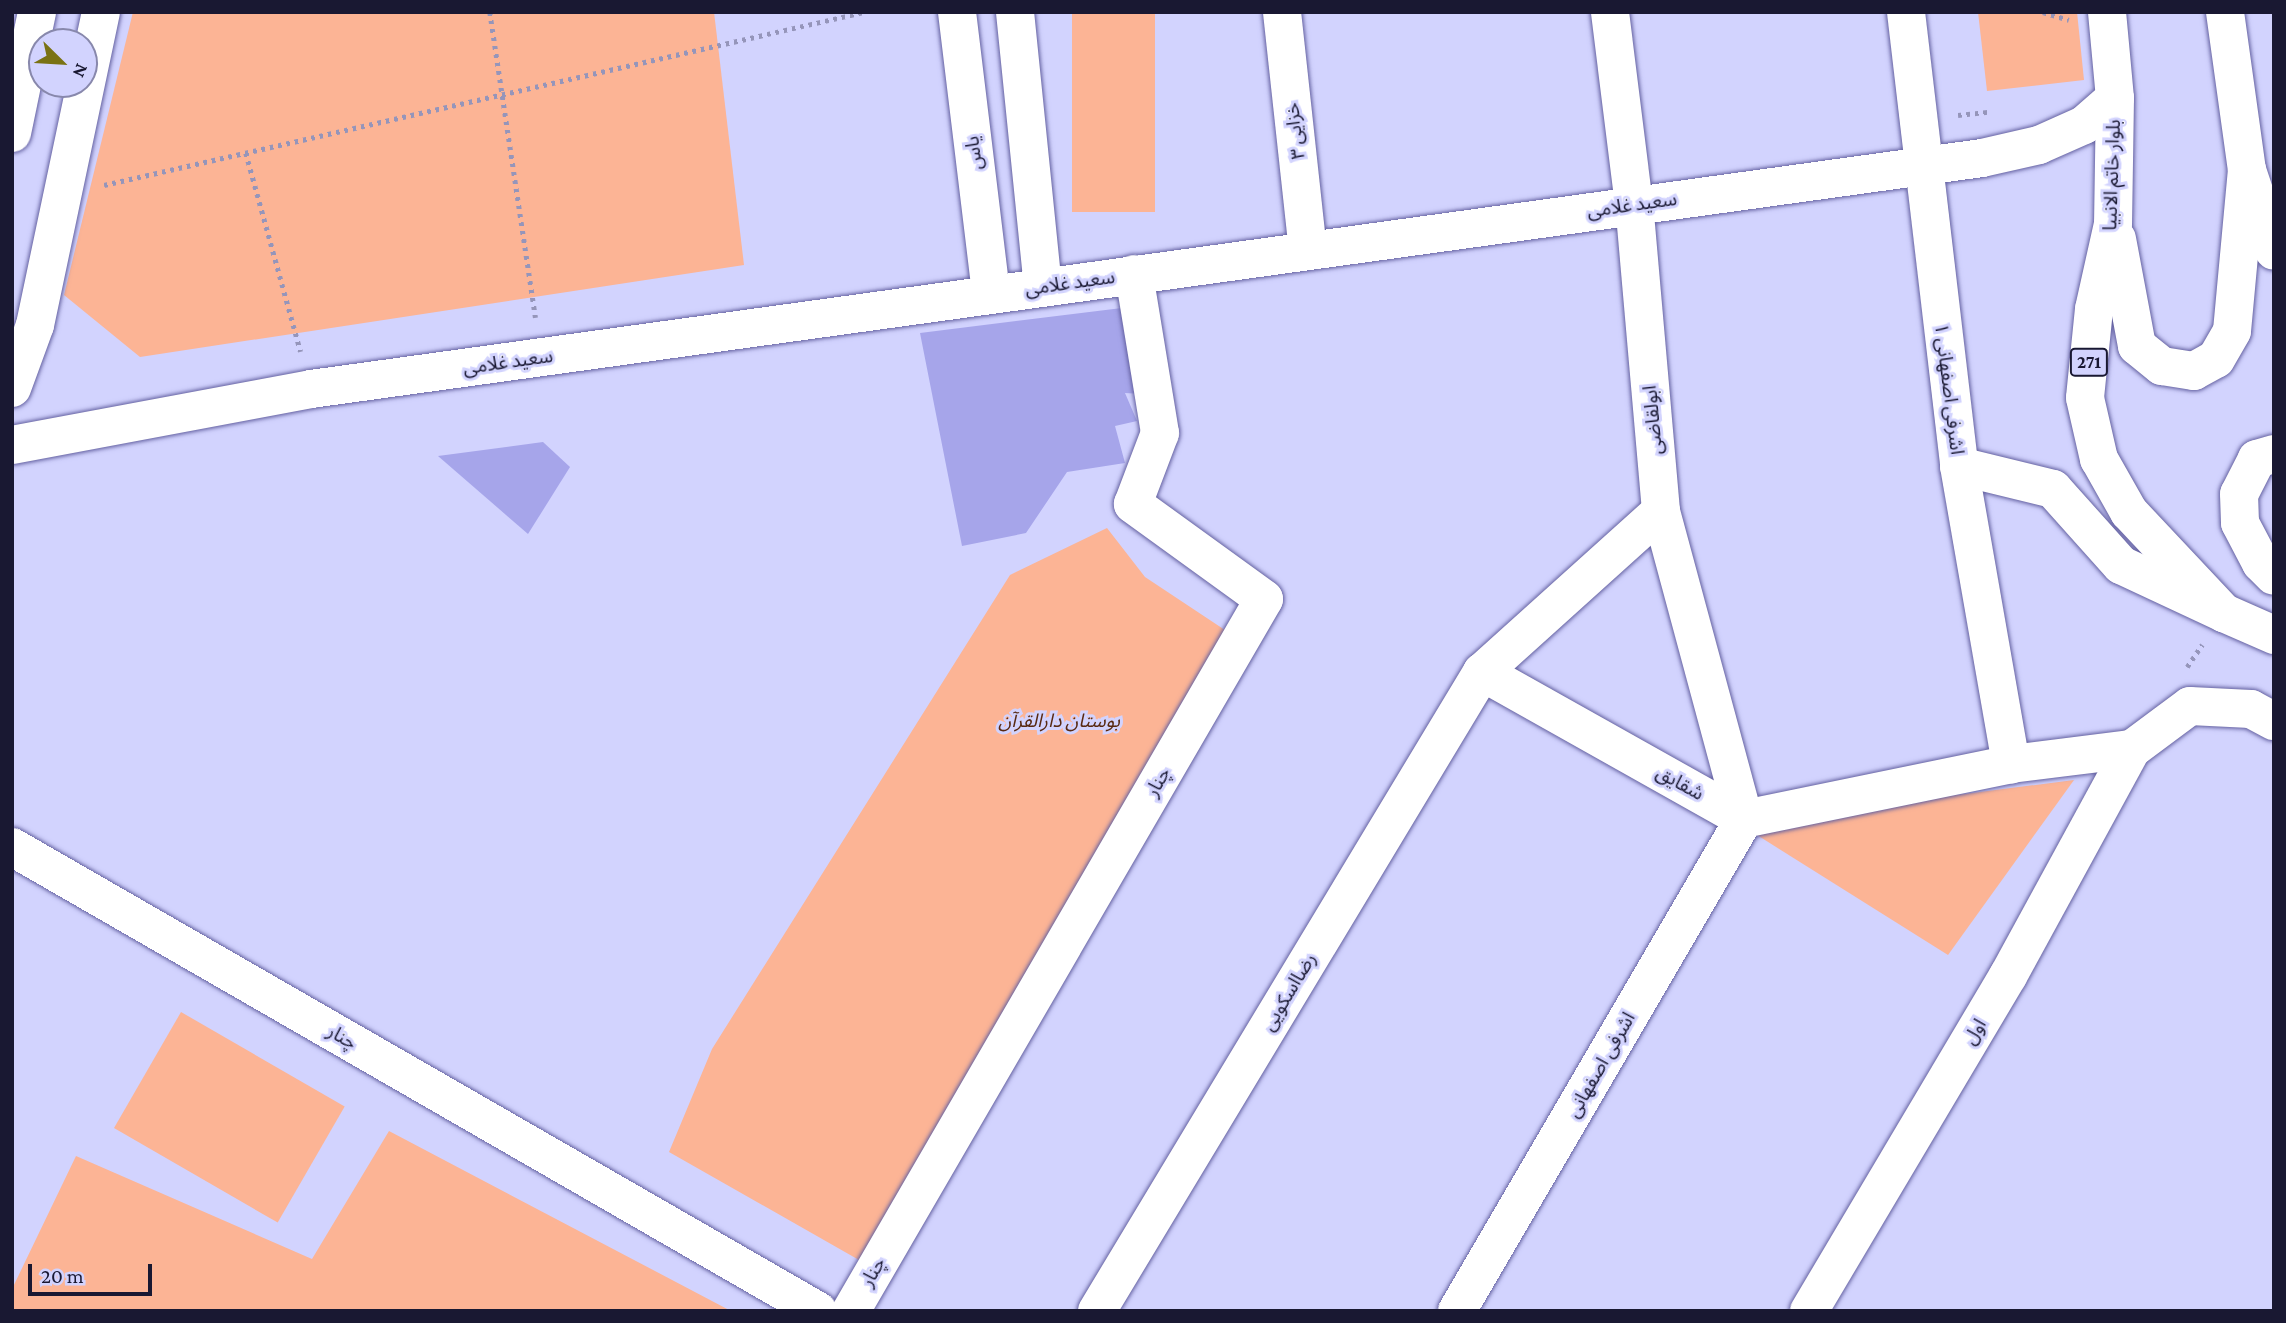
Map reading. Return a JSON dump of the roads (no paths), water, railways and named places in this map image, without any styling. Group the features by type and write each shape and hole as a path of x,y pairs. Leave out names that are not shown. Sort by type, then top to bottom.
{"street":[{"path":"12,134 37,12"},
{"path":"12,388 35,325 101,12"},
{"name":"یاس","path":"957,12 990,294"},
{"path":"1015,12 1043,287"},
{"name":"خزایی ۳","path":"1282,12 1308,250"},
{"name":"ابولقاضی","path":"1609,12 1634,205 1661,511 1744,819"},
{"name":"اشرفی اصفهانی ۱","path":"1906,12 1920,164 1959,466 2011,764"},
{"path":"2225,12 2247,170 2274,251"},
{"name":"بلوار خاتم الانبیا","path":"2093,18 2115,98 2113,224 2094,309 2085,398 2099,459 2129,512 2224,613 2274,635"},
{"name":"سعید غلامی","path":"12,444 311,389 1920,164 1982,158 2039,145 2084,125 2115,98"},
{"path":"2113,224 2137,346 2162,366 2194,371 2216,359 2232,331 2247,170"},
{"name":"چنار","path":"851,1311 1264,599 1133,505 1160,433 1134,274"},
{"path":"2274,454 2257,459 2239,494 2241,523 2261,563 2274,576"},
{"path":"1959,466 2053,489 2121,565 2224,613"},
{"path":"1482,672 1661,511"},
{"name":"شقایق","path":"1482,672 1744,819"},
{"name":"رضااسکویی","path":"1097,1311 1482,672"},
{"path":"1744,819 2011,764 2132,749 2190,706 2251,709 2274,721"},
{"name":"اول","path":"1809,1311 2008,976 2132,749"},
{"name":"اشرفی اصفهانی","path":"1457,1311 1744,819"},
{"name":"چنار","path":"12,847 818,1311"}],"park label":[{"name":"بوستان دارالقرآن","path":"1059,721"}]}
